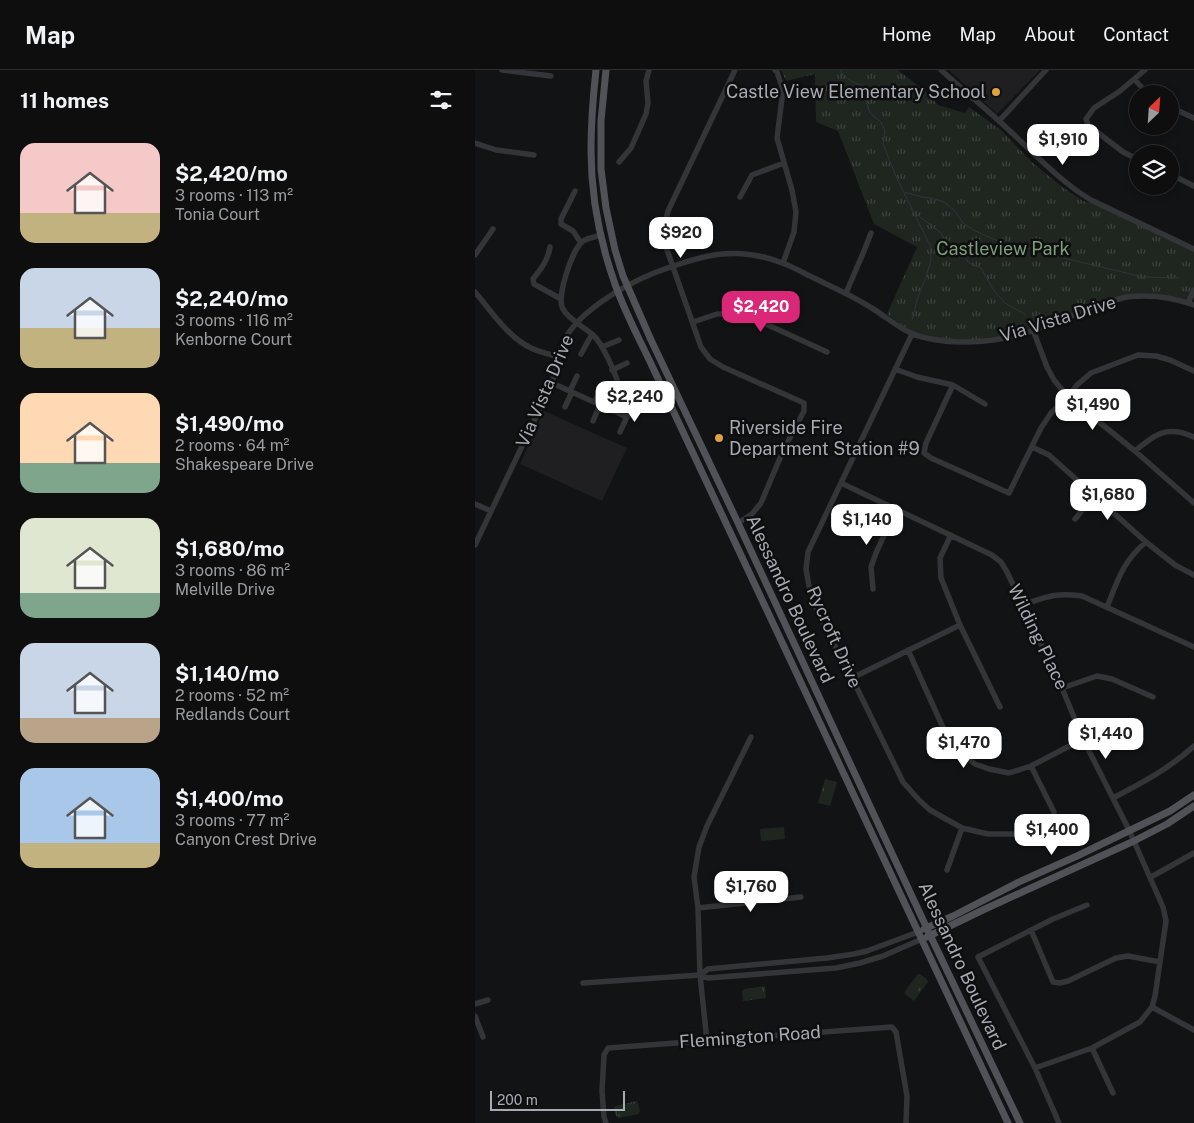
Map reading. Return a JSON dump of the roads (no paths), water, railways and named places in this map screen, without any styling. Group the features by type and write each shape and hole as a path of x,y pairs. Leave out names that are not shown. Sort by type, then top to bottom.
{"main road":[{"name":"Alessandro Boulevard","path":"597,70 591,120 593,188 601,235 618,291 633,327 1008,1123"},
{"name":"Alessandro Boulevard","path":"606,70 601,121 603,188 615,250 627,285 930,935 1020,1123"},
{"path":"918,932 1170,811 1194,795"},
{"path":"922,939 1134,841 1167,824 1194,806"}],"street":[{"path":"502,70 551,76"},
{"path":"619,162 631,148 646,114 649,103 646,81 649,70"},
{"path":"735,70 668,212 664,236 672,266 701,346 710,359 723,367 803,403 804,411 783,451 761,503 752,514 738,523"},
{"path":"775,70 783,90 777,138 792,190 796,212 794,232 783,263"},
{"path":"941,70 1081,194 1194,249"},
{"path":"999,121 1046,70"},
{"path":"1129,155 1089,125 1086,118 1094,108 1121,91 1145,70"},
{"path":"1135,80 1140,85"},
{"path":"1179,111 1194,118"},
{"path":"475,143 496,150 534,155"},
{"path":"740,197 752,175 785,163"},
{"path":"1179,178 1194,186"},
{"path":"575,191 561,219 561,224 573,231 581,243"},
{"path":"475,255 493,229"},
{"path":"846,293 871,233"},
{"path":"601,235 581,243 569,266 561,299 563,310 592,334 602,347 619,385 620,393 613,411"},
{"path":"549,247 549,254 543,267 533,279 534,284 561,299"},
{"name":"Via Vista Drive","path":"475,545 552,383 558,356 567,336 577,322 588,312 627,285 672,266 697,258 726,253 755,255 783,263 846,293 912,334 959,342 1005,338 1126,297 1149,296 1170,298 1191,304"},
{"path":"1191,304 1194,290"},
{"path":"475,292 508,331 521,343 533,350 558,356"},
{"path":"693,322 717,314 737,314 755,319 827,352"},
{"path":"1033,330 1047,367 1054,380 1068,397 1194,503"},
{"path":"581,354 592,334"},
{"name":"Rycroft Drive","path":"912,334 808,552 806,569 809,586 814,603 825,627 903,782 930,810 962,828 988,834 1016,834 1049,825 1054,820 1054,812 1031,766"},
{"path":"602,347 619,340"},
{"path":"953,385 926,443 924,453 931,458 1009,493 1041,428 1077,385 1091,373 1138,355 1156,356 1170,360 1194,371"},
{"path":"612,370 627,363"},
{"path":"895,369 953,385 985,404"},
{"path":"565,407 577,376"},
{"path":"552,383 627,417"},
{"path":"620,393 628,392 640,386"},
{"path":"593,421 602,387"},
{"path":"620,432 632,406"},
{"path":"1135,452 1150,438 1162,433 1177,431 1194,437"},
{"path":"1033,447 1049,455 1175,566 1194,575"},
{"name":"Wilding Place","path":"841,483 992,555 1001,562 1062,688 1083,739 1129,830 1163,907 1166,921 1152,1007"},
{"path":"1075,519 1095,496"},
{"path":"475,504 491,511"},
{"path":"873,589 871,567 896,510"},
{"path":"951,535 940,558 941,578 960,625 1000,707"},
{"path":"1107,607 1122,569 1135,551 1146,542"},
{"path":"1022,605 1051,595 1069,594 1083,596 1194,648"},
{"path":"852,678 960,625"},
{"path":"908,650 950,743 975,764 989,770 1009,773 1031,766 1083,739"},
{"path":"1062,688 1097,676 1112,680 1153,697"},
{"path":"707,1041 700,975 698,908 694,877 699,847 707,826 751,736"},
{"path":"1113,798 1139,785 1171,765 1194,746"},
{"path":"947,870 962,828"},
{"path":"1151,877 1194,853"},
{"path":"698,908 801,897"},
{"path":"1059,1123 1035,1068 978,957 1087,904"},
{"path":"1031,930 1053,982 1068,981 1116,958 1128,956 1160,962"},
{"path":"700,975 708,969 853,954 882,946 918,932"},
{"path":"583,983 700,975 708,978 836,968 883,956 922,939"},
{"path":"475,1004 488,1000"},
{"path":"1035,1068 1092,1048 1140,1022 1152,1007 1194,1030"},
{"path":"475,1016 483,1037"},
{"name":"Flemington Road","path":"606,1123 603,1117 602,1091 604,1056 608,1048 892,1027 896,1032 907,1096 906,1123"},
{"path":"1092,1048 1113,1094"}],"waterway":[{"path":"841,70 842,74 851,81 863,86 866,90 866,101 870,113 881,122 885,131 883,144 898,181 930,245 931,260 912,320"},
{"path":"904,192 944,202 955,211 962,222 973,230 1007,245 1022,249 1032,248 1051,255 1143,277 1179,278"},
{"path":"915,213 941,233 955,253 963,253 969,263 981,268 993,289 1005,303 1026,315"}],"place":[{"name":"Castle View Elementary School","path":"996,92"},
{"name":"Riverside Fire Department Station #9","path":"719,438"}],"park label":[{"name":"Castleview Park","path":"1003,249"}]}
